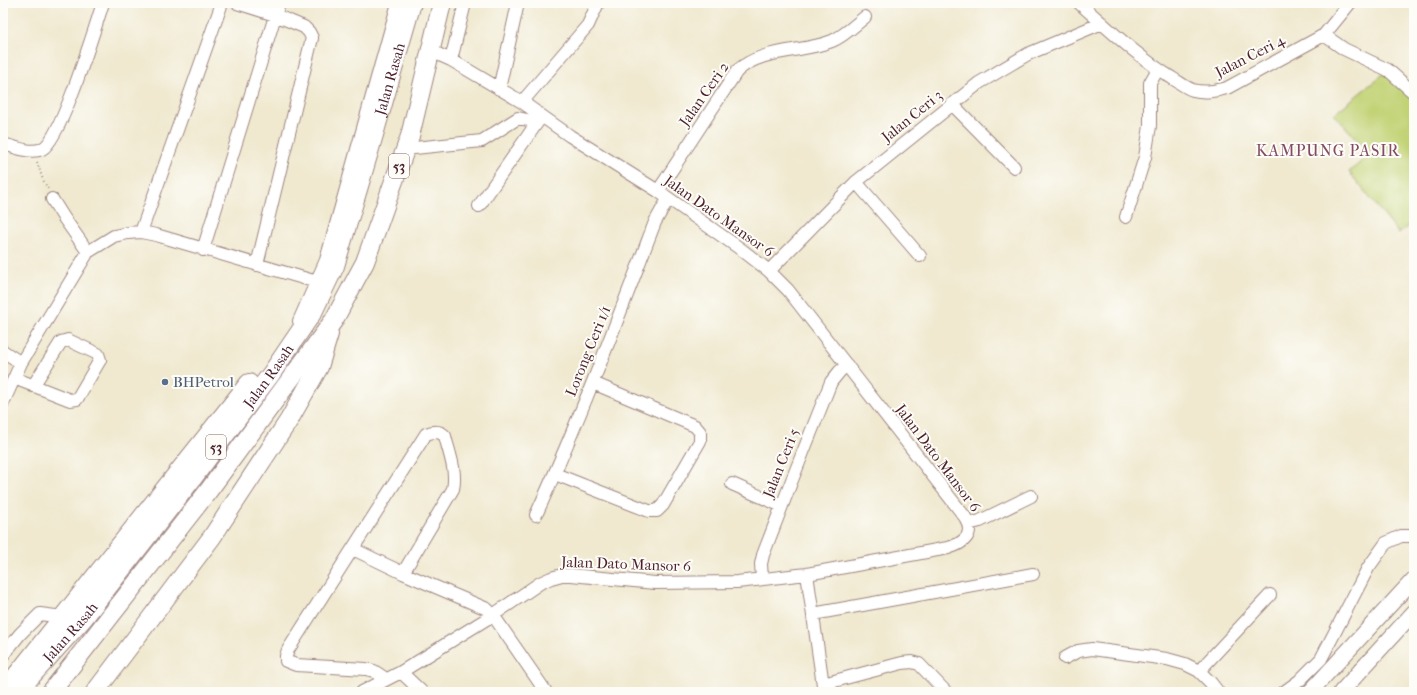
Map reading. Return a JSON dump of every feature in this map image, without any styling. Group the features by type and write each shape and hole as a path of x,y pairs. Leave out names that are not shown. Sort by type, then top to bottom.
{"highway":[{"name":"Jalan Rasah","path":"17,692 83,619 193,478 271,374 313,312 335,266 366,166 412,3"},
{"name":"Jalan Rasah","path":"53,689 209,490 334,320 365,262 410,136 442,3"},
{"path":"3,692 299,321 335,266"},
{"path":"95,692 212,537 289,420 318,367 334,320"}],"main road":[{"path":"1310,692 1414,579"},
{"path":"1342,692 1414,612"}],"street":[{"path":"3,144 29,151 35,151 46,147 50,142 64,115 103,3"},
{"path":"142,232 222,3"},
{"path":"237,3 275,15 304,27 312,38 257,265"},
{"path":"203,250 279,3"},
{"path":"299,321 326,260 398,3"},
{"path":"451,60 465,3"},
{"path":"499,89 518,3"},
{"path":"522,102 588,24 598,3"},
{"name":"Jalan Ceri 4","path":"1079,3 1158,70 1193,90 1203,92 1227,88 1324,35 1350,3"},
{"name":"Jalan Ceri 2","path":"658,191 737,71 745,64 773,54 811,47 834,40 847,32 864,17"},
{"name":"Jalan Ceri 3","path":"769,271 856,182 979,83 1028,54 1102,23"},
{"path":"1324,35 1344,49 1388,70 1414,92"},
{"name":"Jalan Dato Mansor 6","path":"362,692 401,672 493,615 540,583 562,575 655,583 737,582 807,574 948,548 963,541 969,532 965,517 788,290 769,271 742,250 658,191 540,119 522,102 451,60 430,51"},
{"path":"1126,217 1145,157 1150,126 1150,84 1158,70"},
{"path":"952,104 1014,168"},
{"path":"405,149 482,141 518,118 540,119"},
{"path":"479,206 540,119"},
{"path":"856,182 920,256"},
{"path":"52,199 88,252"},
{"name":"Lorong Ceri 1/1","path":"536,515 593,383 655,222 668,199"},
{"path":"3,403 20,363 88,252 114,236 128,232 142,232 316,282"},
{"path":"14,378 33,386 70,400 77,399 100,360 100,357 98,354 68,340 64,340 61,342 33,386"},
{"path":"3,351 20,363"},
{"name":"Jalan Ceri 5","path":"762,579 761,564 763,555 831,382 847,365"},
{"path":"555,474 649,511 657,511 663,505 700,440 700,432 695,426 593,383"},
{"path":"386,679 374,671 366,669 296,665 286,661 286,656 288,650 426,434 435,432 443,434 445,436 454,472 455,481 453,489 403,573"},
{"path":"732,484 782,506"},
{"path":"968,524 980,521 1031,496"},
{"path":"1284,692 1299,681 1321,659 1368,568 1386,543 1401,536 1414,536"},
{"path":"353,549 403,573 487,609 493,615 546,692"},
{"path":"807,574 824,688 902,663 912,662 920,664 946,692"},
{"path":"813,614 1033,574"},
{"path":"1199,671 1270,595"},
{"path":"3,655 20,634 40,614 63,617"},
{"path":"1065,658 1078,651 1092,649 1167,659 1185,664 1199,671 1218,692"},
{"path":"401,672 422,692"}],"path":[{"path":"35,151 43,180 52,199"}],"green space":[{"path":"1387,71 1414,95 1414,220 1399,234 1349,172 1370,154 1334,114"}],"place":[{"name":"BHPetrol","path":"165,382"}],"district":[{"name":"KAMPUNG PASIR","path":"1328,150"}]}
